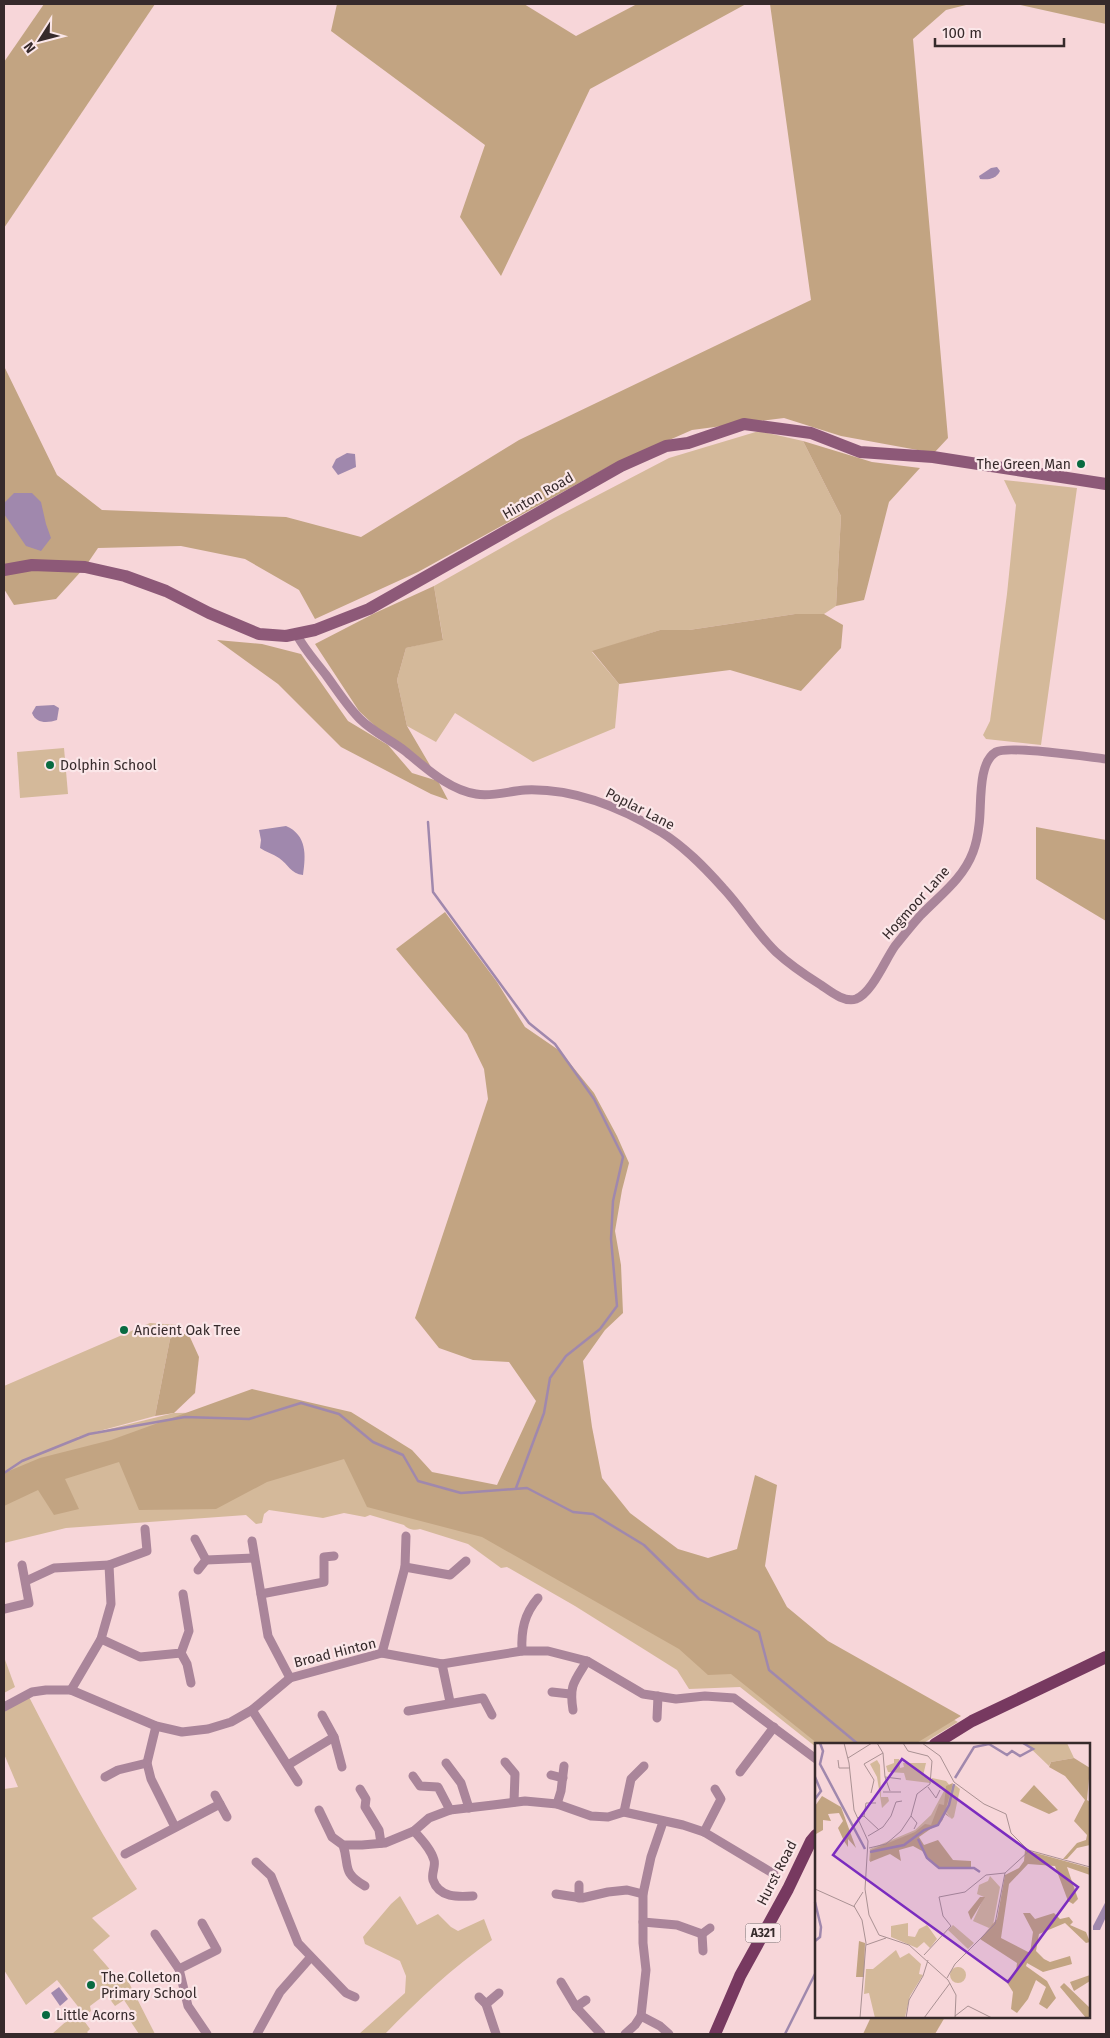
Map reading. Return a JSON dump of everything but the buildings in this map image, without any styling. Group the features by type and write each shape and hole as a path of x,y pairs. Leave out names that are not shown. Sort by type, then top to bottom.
{"main road":[{"path":"937,1743 972,1722 1106,1657"},
{"name":"Hurst Road","path":"715,2034 740,1976 788,1889 810,1841 815,1836"}],"street":[{"name":"Hinton Road","path":"4,570 32,565 85,567 125,576 166,591 209,613 258,634 272,636 297,634 338,623 370,609 621,466 666,446 688,443 744,424 811,433 860,452 933,457 1106,484"},
{"name":"Poplar Lane","path":"297,634 312,657 361,720 433,773 455,786 474,794 484,795 524,790 567,793 609,805 662,833 703,867 726,891 776,952 833,994 855,999"},
{"name":"Hogmoor Lane","path":"855,999 871,985 886,958 908,930 966,866 972,853 980,824 983,781 987,761 993,754 1001,750 1012,750 1106,759"},
{"path":"26,1581 54,1568 108,1566 147,1551 145,1529"},
{"path":"382,1654 405,1567 406,1536"},
{"path":"195,1539 206,1560"},
{"path":"252,1540 268,1636 290,1678"},
{"path":"324,1582 324,1557 334,1556"},
{"path":"198,1570 206,1560 254,1558"},
{"path":"450,1575 466,1561"},
{"path":"4,1609 29,1603 22,1565"},
{"path":"71,1690 101,1639 111,1604 108,1566"},
{"path":"405,1567 450,1575"},
{"path":"450,1575 452,1586"},
{"path":"261,1594 324,1582 335,1582"},
{"path":"183,1594 189,1631 181,1653 187,1664 191,1683"},
{"path":"522,1651 521,1632 529,1608 538,1598"},
{"path":"101,1639 140,1657 181,1653"},
{"name":"Broad Hinton","path":"4,1707 32,1692 71,1690 156,1726 182,1732 208,1729 231,1722 252,1710 290,1678 382,1654 442,1664 522,1651 548,1651 587,1661 643,1694 676,1699 705,1696 734,1698 815,1758"},
{"path":"573,1710 570,1694 572,1685 587,1661"},
{"path":"442,1664 450,1702"},
{"path":"552,1692 570,1694"},
{"path":"657,1718 658,1696"},
{"path":"408,1711 450,1702 482,1698 492,1715"},
{"path":"252,1710 298,1782"},
{"path":"322,1715 334,1737 342,1767"},
{"path":"156,1726 147,1763 151,1778 175,1827"},
{"path":"740,1772 774,1727"},
{"path":"288,1765 334,1737"},
{"path":"505,1762 515,1774 514,1802"},
{"path":"105,1777 118,1770 147,1763"},
{"path":"446,1763 460,1783 469,1808"},
{"path":"557,1804 564,1766"},
{"path":"624,1812 631,1779 644,1766"},
{"path":"552,1775 563,1778"},
{"path":"413,1776 420,1786 438,1787 450,1810"},
{"path":"360,1789 366,1799 365,1807 379,1830 381,1843"},
{"path":"704,1832 721,1799 715,1789"},
{"path":"125,1854 175,1827 218,1799 228,1817"},
{"path":"319,1810 332,1837 344,1845 362,1846 381,1843 414,1831 429,1818 450,1810 525,1801 557,1804 591,1816 608,1817 624,1812 704,1832 743,1852 774,1874"},
{"path":"625,2034 641,2016 646,1970 643,1894 651,1857 663,1822"},
{"path":"414,1831 430,1852 434,1861 433,1879 441,1892 454,1898 473,1896"},
{"path":"344,1845 346,1867 356,1881 365,1886"},
{"path":"256,1862 271,1876 298,1943 310,1958 346,1993 355,1997"},
{"path":"579,1885 579,1898"},
{"path":"556,1894 579,1898 627,1890 643,1894"},
{"path":"643,1922 677,1925 706,1931 703,1951"},
{"path":"179,1969 217,1950 202,1923"},
{"path":"155,1934 179,1969 188,2006 207,2034"},
{"path":"259,2034 280,1992 310,1958"},
{"path":"561,1982 576,2006 601,2034"},
{"path":"486,2004 498,1993"},
{"path":"479,1997 486,2004 496,2034"},
{"path":"576,2006 586,2000"},
{"path":"641,2016 660,2026 670,2034"}],"shaded area":[{"path":"44,4 155,4 4,228 4,62"},
{"path":"337,4 524,4 576,36 637,4 746,4 590,89 501,276 460,217 485,145 331,31"},
{"path":"770,4 970,4 946,10 913,39 948,438 934,453 841,436 784,418 692,430 608,467 418,572 315,619 299,590 245,559 181,546 98,548 85,567 56,599 14,605 4,589 4,366 57,475 102,510 286,517 361,537 519,440 811,300"},
{"path":"1016,4 1106,4 1106,24"},
{"path":"997,167 1000,171 994,177 980,179 979,176 991,168"},
{"path":"759,431 803,441 841,516 836,606 824,614 795,614 689,630 660,630 592,652 619,684 615,728 533,762 455,713 436,742 407,726 397,680 406,648 443,639 434,586 554,518 669,458"},
{"path":"803,441 872,462 920,468 889,502 864,600 836,606 841,516"},
{"path":"347,453 355,454 356,467 338,475 332,467 336,459"},
{"path":"1004,480 1077,488 1041,745 986,739 983,735 990,721 1007,594 1016,505"},
{"path":"14,493 32,493 41,502 51,538 41,551 26,546 4,514 4,503"},
{"path":"434,586 443,640 406,648 397,680 407,726 431,767 376,727 359,711 315,644 375,613"},
{"path":"795,614 824,614 843,625 841,648 801,691 730,670 619,684 592,651 660,630 689,630"},
{"path":"217,640 262,644 301,654 348,721 388,745 412,773 438,781 448,800 431,794 341,747 278,684"},
{"path":"54,705 59,708 57,720 50,722 39,721 32,713 36,706"},
{"path":"64,748 68,794 20,798 17,752"},
{"path":"286,826 298,835 304,846 303,875 295,873 282,860 260,848 259,830"},
{"path":"1036,827 1106,840 1106,921 1036,879"},
{"path":"445,912 497,982 525,1027 560,1051 594,1093 629,1163 615,1231 621,1265 623,1313 605,1330 583,1361 592,1427 602,1478 630,1513 678,1549 708,1558 737,1549 755,1475 777,1485 765,1566 787,1607 828,1641 961,1716 917,1743 817,1743 731,1674 708,1675 679,1649 482,1537 367,1507 344,1459 267,1482 216,1509 139,1510 119,1462 65,1479 79,1509 54,1515 38,1490 4,1506 4,1473 40,1458 111,1440 252,1389 351,1412 412,1450 432,1472 497,1485 536,1401 509,1362 473,1360 439,1348 415,1318 488,1099 484,1069 467,1034 396,949"},
{"path":"150,1323 179,1325 178,1333 170,1339 155,1416 77,1437 174,1413 300,1411 412,1483 863,1669 958,1722 924,1743 815,1743 815,1746 740,1687 689,1689 677,1670 575,1606 507,1567 501,1568 468,1544 420,1529 407,1528 404,1525 370,1515 365,1517 344,1513 323,1518 269,1510 264,1514 262,1523 256,1524 246,1515 66,1528 4,1543 4,1386"},
{"path":"178,1333 189,1335 199,1357 195,1393 174,1413 155,1416 170,1339"},
{"path":"4,1657 15,1687 4,1693"},
{"path":"28,1695 93,1818 137,1889 92,1918 110,1936 93,1950 120,1981 126,1977 155,2034 139,2034 131,2022 136,2018 124,2000 115,2006 106,1994 90,2006 91,2011 82,2018 90,2029 87,2032 89,2034 52,2034 80,2009 57,1980 26,2005 4,1970 4,1789 18,1787 4,1754 4,1712"},
{"path":"400,1896 417,1925 438,1914 458,1931 484,1919 492,1940 436,1985 385,2034 359,2034 405,1993 406,1976 400,1961 365,1944 363,1937"},
{"path":"1106,1901 1106,1917 1100,1930 1093,1930 1093,1926"},
{"path":"59,1987 68,1999 60,2006 51,1993"},
{"path":"871,2018 944,2018 935,2034 863,2034"}],"waterway":[{"path":"428,822 433,892 529,1023 555,1044 594,1099 623,1157 613,1201 611,1239 617,1306 600,1329 566,1356 550,1378 544,1413 516,1488"},
{"path":"4,1473 22,1461 89,1434 185,1417 249,1419 301,1403 339,1414 373,1442 403,1455 418,1481 461,1493 527,1488 573,1512 593,1514 644,1545 699,1599 759,1632 769,1670 857,1743"},
{"path":"785,2034 815,1974"}],"place":[{"name":"The Green Man","path":"1081,464"},
{"name":"Dolphin School","path":"50,765"},
{"name":"Ancient Oak Tree","path":"124,1330"},
{"name":"The Colleton Primary School","path":"91,1985"},
{"name":"Little Acorns","path":"46,2015"}]}
